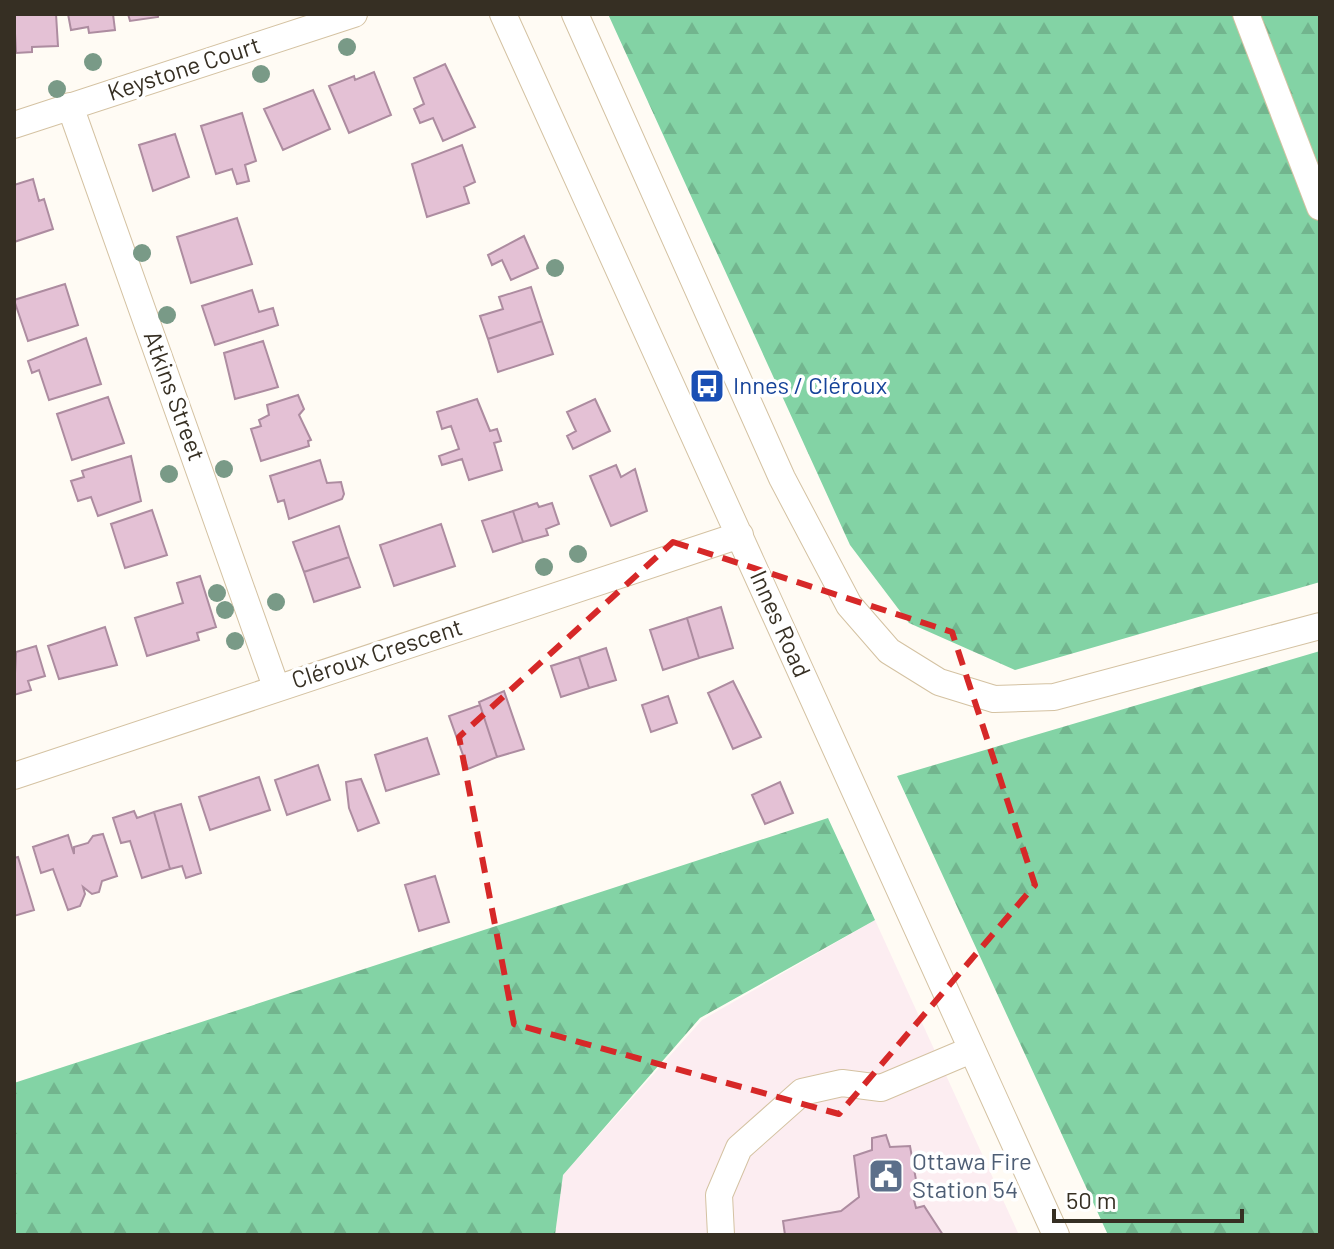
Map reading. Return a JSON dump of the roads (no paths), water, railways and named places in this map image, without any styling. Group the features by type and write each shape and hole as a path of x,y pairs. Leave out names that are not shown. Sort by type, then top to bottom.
{"street":[{"name":"Keystone Court","path":"14,125 354,14"},
{"name":"Innes Road","path":"503,14 1056,1235"},
{"path":"575,14 782,478 849,605 889,651 939,682 994,699 1054,697 1320,626"},
{"path":"1246,14 1320,207"},
{"name":"Atkins Street","path":"70,106 276,687"},
{"name":"Cléroux Crescent","path":"14,776 740,535"},
{"path":"721,1235 719,1195 739,1148 802,1092 842,1083 881,1088 971,1050"}],"place":[{"name":"Innes / Cléroux","path":"707,386"},
{"name":"Ottawa Fire Station 54","path":"886,1176"}]}
